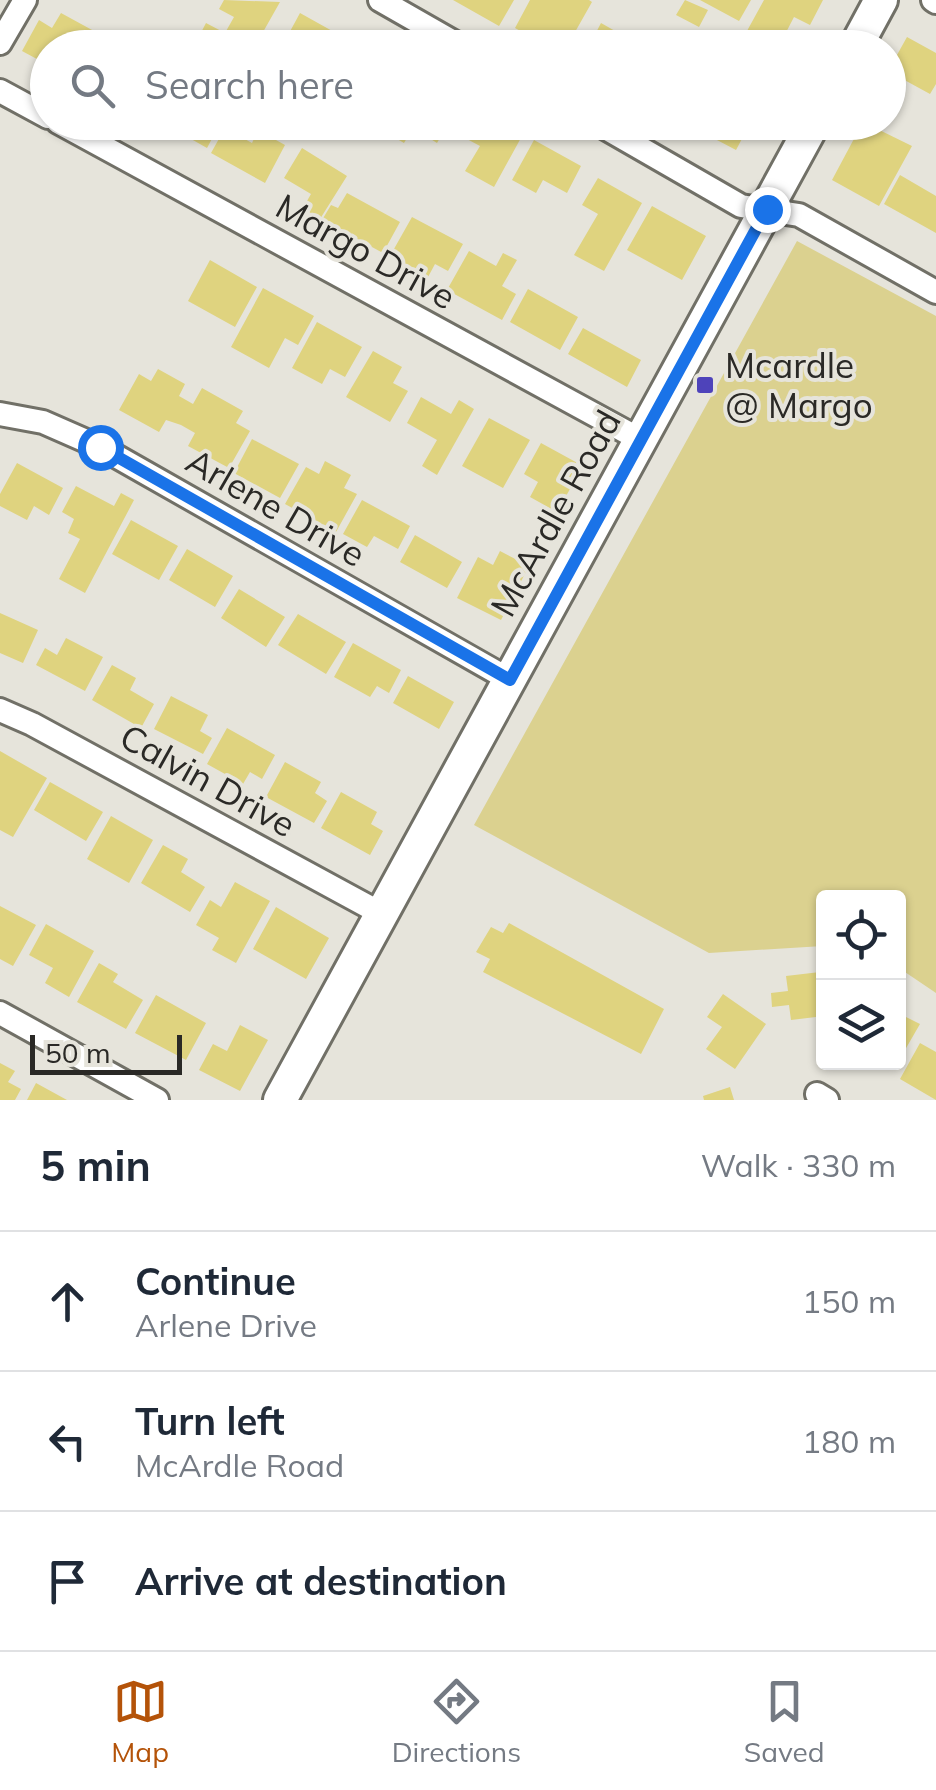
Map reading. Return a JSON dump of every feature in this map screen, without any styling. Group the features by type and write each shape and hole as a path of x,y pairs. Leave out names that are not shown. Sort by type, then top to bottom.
{"main road":[{"path":"865,30 881,0"},
{"name":"McArdle Road","path":"280,1100 804,140"}],"street":[{"path":"0,43 26,0"},
{"path":"380,0 432,30"},
{"path":"0,91 30,107"},
{"name":"Margo Drive","path":"91,140 641,440"},
{"path":"626,140 741,206 799,215 936,292"},
{"name":"Arlene Drive","path":"0,414 44,422 100,447 510,680"},
{"name":"Calvin Drive","path":"0,710 382,914"},
{"path":"0,1013 157,1100"}],"shaded area":[{"path":"797,241 936,316 936,993 906,973 906,890 816,890 816,946 709,953 474,825"}],"building":[{"path":"224,0 280,2 264,30 227,30 234,17 219,9"},
{"path":"453,0 514,0 499,26"},
{"path":"530,0 592,2 576,30 515,28"},
{"path":"685,0 708,10 699,27 676,15"},
{"path":"700,0 751,0 739,21"},
{"path":"764,0 823,0 810,25 794,17 787,30 748,30"},
{"path":"61,13 92,30 34,30 39,20 52,28"},
{"path":"300,13 330,30 291,30"},
{"path":"30,36 30,55 22,51"},
{"path":"906,39 936,53 936,84 930,94 906,81"},
{"path":"193,140 211,140 207,148"},
{"path":"218,140 276,140 285,145 265,183 211,153"},
{"path":"469,140 520,140 494,187 465,171 480,146"},
{"path":"534,140 581,166 567,193 543,180 536,193 512,180"},
{"path":"717,140 741,140 736,150"},
{"path":"853,140 900,140 912,146 879,206 832,180"},
{"path":"302,148 347,176 320,219 303,208 311,194 284,178"},
{"path":"900,175 936,196 936,233 884,204"},
{"path":"598,178 642,203 604,271 574,255 598,214 582,205"},
{"path":"347,193 400,222 383,253 322,220 331,205 338,208"},
{"path":"652,206 706,236 682,280 627,250"},
{"path":"412,217 463,244 448,271 435,264 428,277 390,256"},
{"path":"469,251 496,266 503,253 517,260 502,286 516,294 502,320 447,290"},
{"path":"210,260 257,287 235,327 188,301"},
{"path":"263,288 314,316 298,345 285,338 269,368 231,347"},
{"path":"528,289 578,317 560,350 510,322"},
{"path":"317,322 362,347 345,377 330,369 322,384 292,368"},
{"path":"583,328 641,360 627,387 568,354"},
{"path":"373,351 402,367 393,383 408,391 390,422 346,397"},
{"path":"158,369 185,384 179,396 193,404 202,388 243,411 236,423 250,431 229,468 188,446 195,433 181,425 166,420 159,432 119,410 139,374 151,381"},
{"path":"421,397 451,414 459,400 474,409 437,475 422,466 437,440 407,423"},
{"path":"489,418 530,440 503,488 462,466"},
{"path":"252,439 299,464 280,498 234,473"},
{"path":"541,443 583,466 557,512 530,497 538,482 524,474"},
{"path":"325,461 351,475 344,488 357,494 336,532 285,504 306,467 319,474"},
{"path":"17,463 63,488 49,515 34,506 27,520 0,506 0,494"},
{"path":"76,486 114,506 121,493 134,500 85,593 59,579 80,539 68,533 74,519 62,512"},
{"path":"362,500 410,526 398,549 374,536 367,547 343,534"},
{"path":"131,520 178,546 159,580 112,554"},
{"path":"415,535 462,562 447,588 400,562"},
{"path":"187,549 233,576 215,607 169,580"},
{"path":"500,551 529,566 501,620 457,598 478,557 493,565"},
{"path":"239,589 285,617 266,647 221,618"},
{"path":"0,613 38,630 23,663 0,653"},
{"path":"298,614 346,642 326,674 278,645"},
{"path":"66,638 103,657 85,691 36,665 45,648 57,655"},
{"path":"353,643 401,670 389,693 377,686 370,697 334,677"},
{"path":"112,665 136,678 130,690 154,704 141,728 92,700"},
{"path":"408,676 454,702 439,729 393,703"},
{"path":"171,696 208,715 200,731 212,738 203,754 154,729"},
{"path":"227,728 275,755 262,779 250,772 243,784 207,764"},
{"path":"0,751 47,778 13,837 0,830"},
{"path":"285,762 321,782 315,793 327,801 314,823 266,797"},
{"path":"50,782 103,812 86,841 34,810"},
{"path":"341,792 377,812 371,824 383,831 370,855 321,828"},
{"path":"111,816 153,840 129,883 87,859"},
{"path":"163,845 188,859 181,872 205,887 190,912 141,883"},
{"path":"235,882 270,901 236,963 212,950 219,938 196,925 210,900 221,907"},
{"path":"0,906 36,925 13,966 0,959"},
{"path":"276,907 329,938 306,979 253,949"},
{"path":"509,923 664,1009 641,1054 483,972 490,959 476,952 491,927 503,933"},
{"path":"46,924 94,951 69,997 45,983 53,968 29,955"},
{"path":"99,963 118,974 113,982 143,1000 126,1029 77,1002"},
{"path":"816,972 816,1017 791,1020 789,1005 772,1007 771,993 788,991 786,976"},
{"path":"723,994 766,1024 735,1069 706,1049 722,1027 707,1017"},
{"path":"156,995 206,1023 186,1060 135,1033"},
{"path":"906,1017 920,1024 906,1048"},
{"path":"240,1025 268,1040 240,1091 199,1070 213,1044 227,1051"},
{"path":"920,1043 936,1052 936,1100 900,1079"},
{"path":"0,1063 15,1071 8,1082 21,1089 15,1100 0,1100"},
{"path":"36,1083 67,1100 27,1100"},
{"path":"730,1087 734,1100 704,1100 703,1096"}],"place":[{"name":"Mcardle @ Margo","path":"705,385"}],"route":[{"path":"100,447 510,680 767,209"}]}
